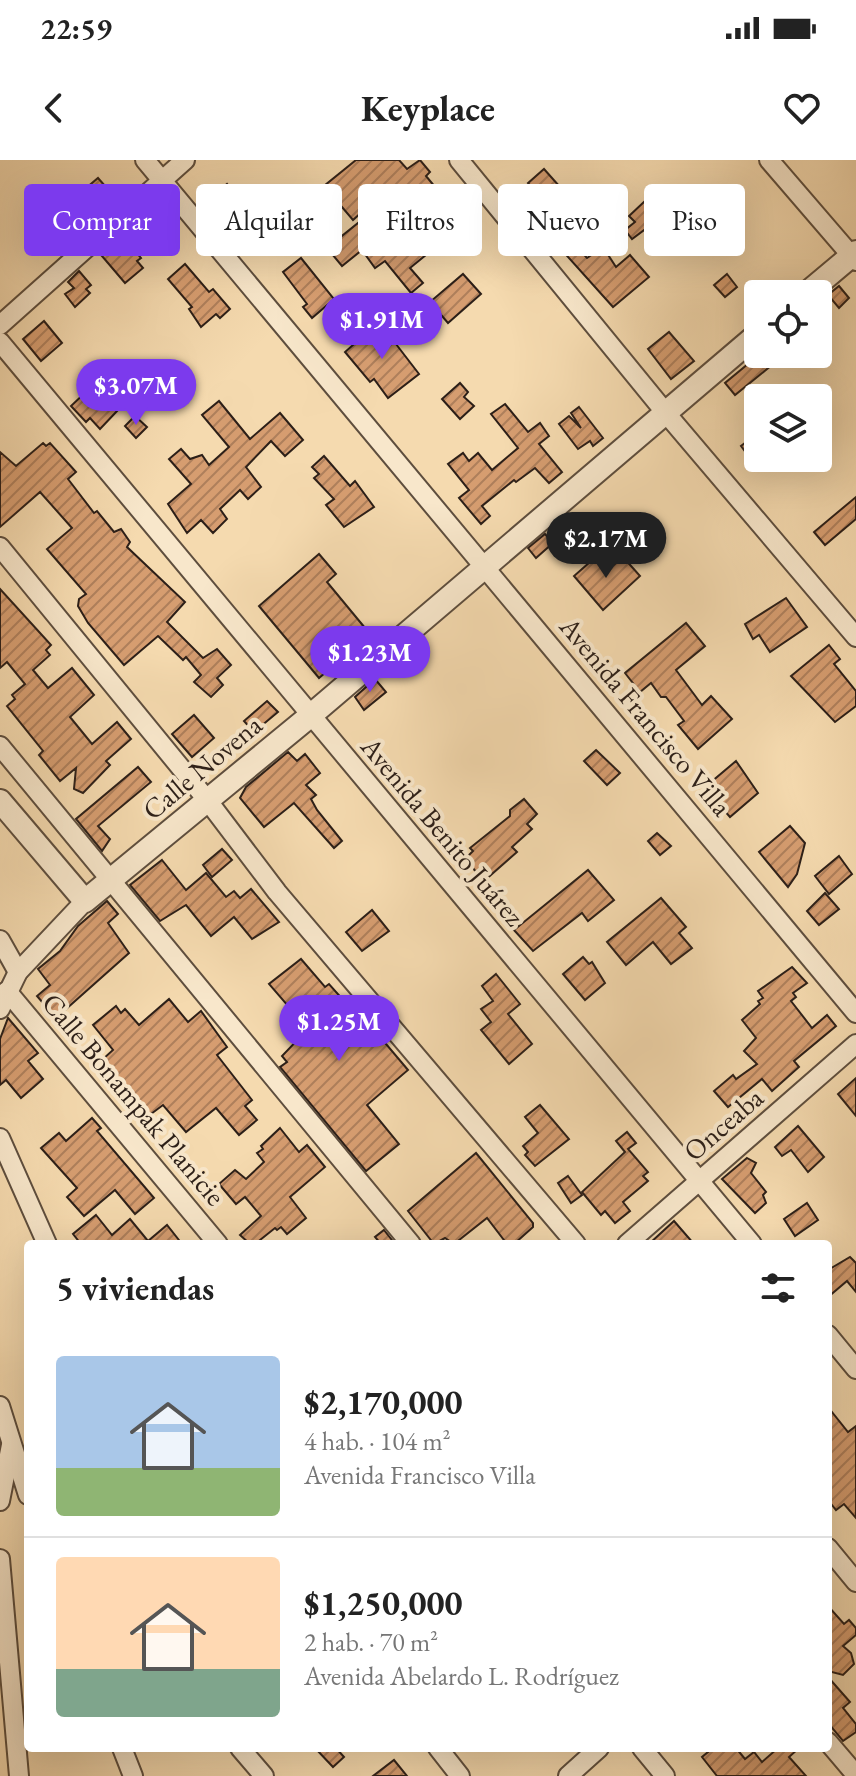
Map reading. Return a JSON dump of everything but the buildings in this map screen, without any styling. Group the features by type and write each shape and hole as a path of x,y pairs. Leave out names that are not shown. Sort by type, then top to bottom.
{"street":[{"name":"Avenida Francisco Villa","path":"145,160 856,1013"},
{"path":"0,325 185,160"},
{"path":"459,160 665,412 856,637"},
{"path":"769,160 854,256 824,280"},
{"name":"Avenida Benito Juárez","path":"0,342 749,1240"},
{"name":"Calle Novena","path":"85,901 310,716 744,346"},
{"path":"0,547 208,801 277,892 573,1240"},
{"path":"0,746 408,1240"},
{"path":"0,801 85,901 18,972 0,1009"},
{"name":"Calle Bonampak Planicie","path":"0,940 18,972"},
{"name":"Calle Bonampak Planicie","path":"7,991 215,1240"},
{"name":"Onceaba","path":"632,1240 856,1044"},
{"path":"0,1138 45,1240"},
{"path":"832,1340 856,1369"},
{"path":"0,1406 24,1482"},
{"path":"0,1501 12,1442"},
{"path":"832,1553 856,1582"},
{"path":"0,1559 9,1735 19,1776"},
{"path":"832,1747 856,1775"},
{"path":"124,1752 133,1776"},
{"path":"243,1752 264,1776"},
{"path":"441,1752 460,1776"},
{"path":"568,1776 595,1752"},
{"path":"645,1752 665,1776"}]}
